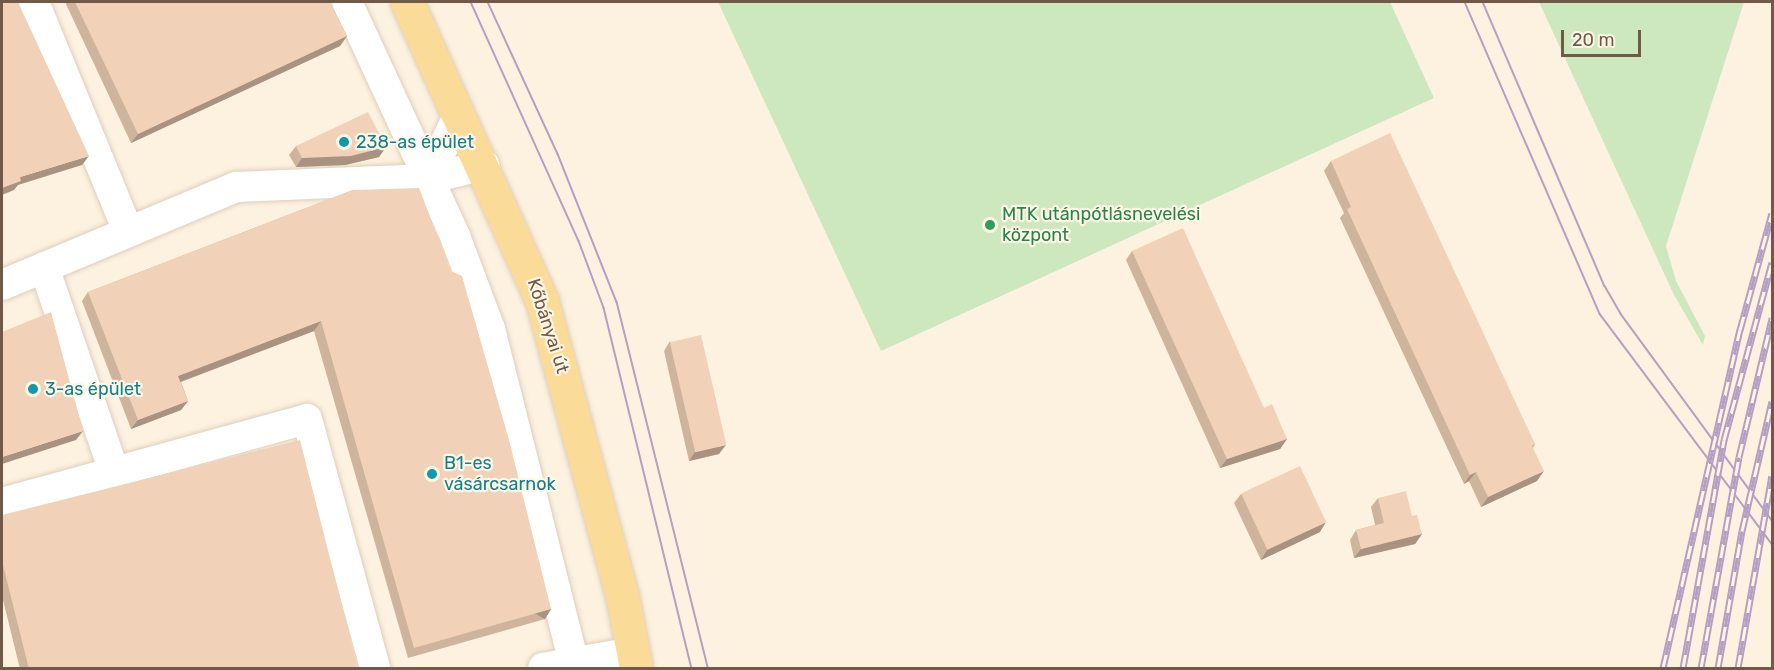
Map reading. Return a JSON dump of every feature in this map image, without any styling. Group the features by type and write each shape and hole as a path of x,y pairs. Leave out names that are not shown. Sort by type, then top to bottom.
{"main road":[{"name":"Kőbányai út","path":"407,2 525,257 560,360 634,660"}],"lane":[{"path":"33,2 128,231"},
{"path":"347,2 428,179 489,329 575,666"},
{"path":"428,179 459,114"},
{"path":"2,285 236,187 428,179 484,165"},
{"path":"44,267 114,472"},
{"path":"2,503 307,419 375,669"},
{"path":"543,669 634,660"}],"green space":[{"name":"MTK utánpótlásnevelési központ","path":"718,2 1390,2 1434,98 881,351"},
{"path":"1539,2 1744,2 1666,246 1676,281 1705,336 1703,345 1674,295"}],"building":[{"path":"2,2 18,2 89,156 20,177 21,181 2,188"},
{"path":"75,2 330,2 347,36 138,134"},
{"path":"368,112 386,147 351,156 302,158 296,146"},
{"path":"1390,133 1535,444 1532,446 1544,471 1488,497 1476,472 1470,475 1347,209 1351,207 1331,161"},
{"path":"419,188 451,271 462,276 509,440 551,609 414,648 321,321 178,376 188,401 138,420 88,292 353,190"},
{"path":"1183,228 1264,408 1272,404 1287,439 1227,459 1132,251"},
{"name":"3-as épület","path":"51,312 83,431 2,457 2,332"},
{"path":"701,335 726,445 695,452 670,342"},
{"path":"300,440 358,669 29,669 2,561 2,515"},
{"path":"1300,466 1326,522 1267,550 1241,493"},
{"path":"1406,491 1412,516 1417,515 1422,534 1361,549 1356,530 1384,523 1378,498"}],"tram line":[{"path":"471,2 579,241 604,308 692,668"},
{"path":"488,2 558,154 617,302 708,668"},
{"path":"1465,2 1600,314 1772,544"},
{"path":"1483,2 1605,286 1621,314 1772,520"}],"railway":[{"path":"1663,668 1740,330 1772,213"},
{"path":"1683,668 1724,440 1772,262"},
{"path":"1701,668 1739,457 1772,318"},
{"path":"1718,668 1742,531 1772,401"},
{"path":"1738,668 1772,476"}],"place":[{"name":"238-as épület","path":"344,142"},
{"name":"MTK utánpótlásnevelési központ","path":"990,225"},
{"name":"3-as épület","path":"33,389"},
{"name":"B1-es vásárcsarnok","path":"432,474"}]}
